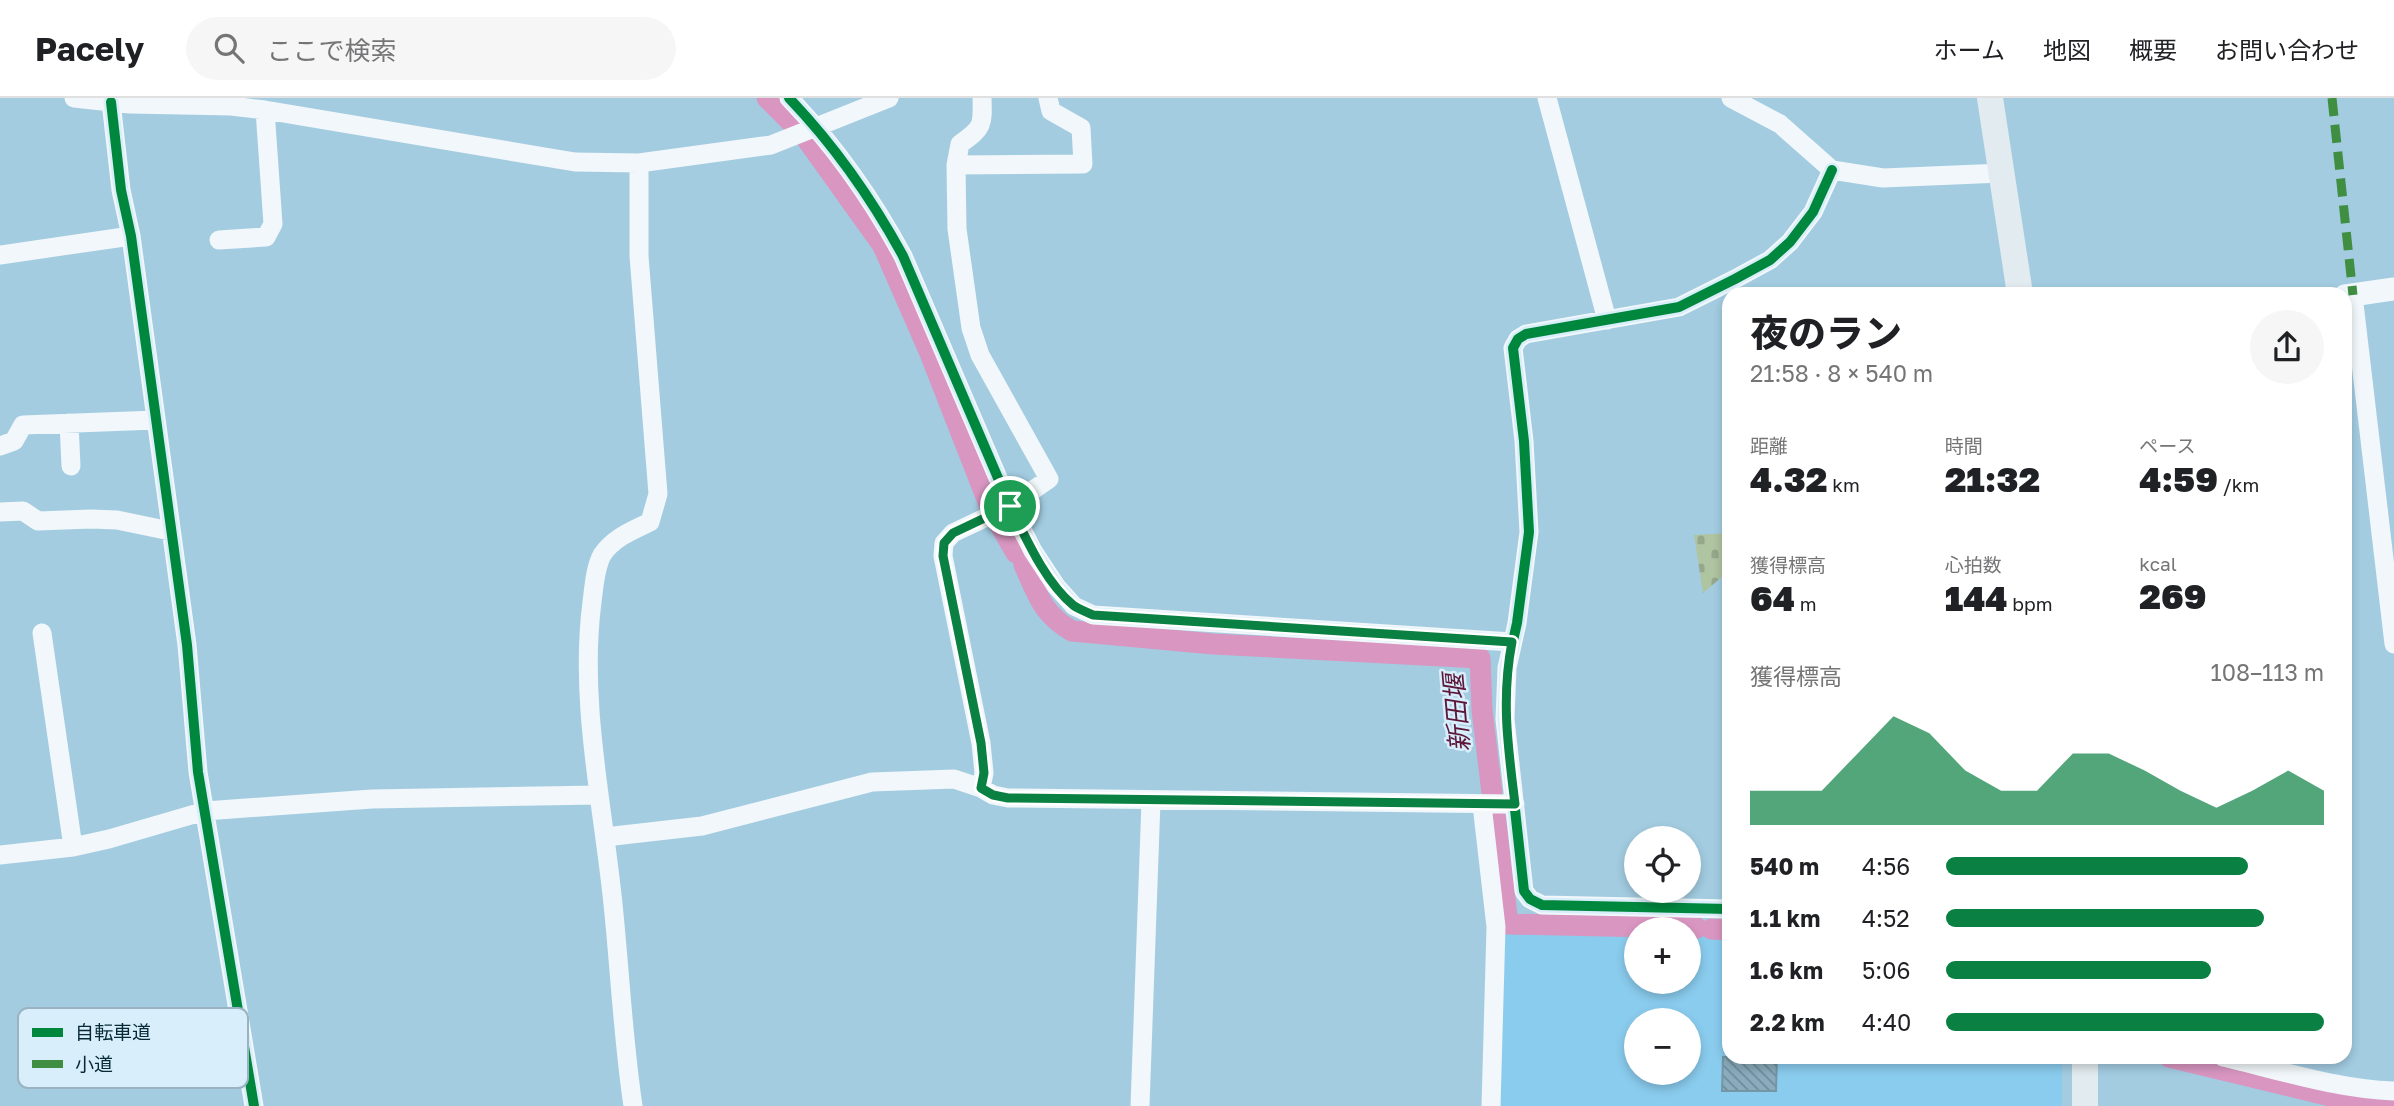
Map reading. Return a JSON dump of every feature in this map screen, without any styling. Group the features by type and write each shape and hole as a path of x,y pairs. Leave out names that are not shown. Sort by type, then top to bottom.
{"main road":[{"path":"1990,98 2019,287"},
{"path":"2085,1064 2085,1106"}],"street":[{"path":"74,98 231,106 575,162 639,163 771,145 889,98"},
{"path":"789,98 818,127 883,219 903,256 1010,506 1033,551 1056,586 1074,606 1093,615 1512,642"},
{"path":"981,788 984,773 981,743 943,556 944,543 953,533 1010,506 1049,479 980,355 971,328 960,264 956,165 960,144 976,133 983,124 982,98"},
{"path":"956,165 1083,164 1081,128 1051,111 1048,98"},
{"path":"1547,98 1607,320"},
{"path":"1731,98 1780,124 1832,170 1883,178 2001,173"},
{"path":"124,102 121,190 131,236 187,645 198,772 238,1008"},
{"path":"219,240 265,237 273,224 265,110"},
{"path":"633,1106 624,1047 613,906 588,679 594,580 602,555 620,536 650,522 658,494 639,256 639,163"},
{"path":"1736,287 1790,242 1813,212 1832,170"},
{"path":"0,255 131,236"},
{"path":"2352,296 2394,289"},
{"path":"1722,292 1679,307 1526,334 1518,339 1513,348 1524,441 1529,531 1517,623 1507,668 1505,719 1524,891 1530,899 1542,905 1722,909"},
{"path":"2352,319 2394,644"},
{"path":"0,446 14,441 23,425 156,420"},
{"path":"69,423 71,466"},
{"path":"0,512 23,511 38,521 117,520 170,531"},
{"path":"43,633 73,847"},
{"path":"605,837 702,826 872,782 954,779 993,795 1008,798 1515,804"},
{"path":"0,855 73,847 205,811 372,799 599,795"},
{"path":"1140,1106 1151,801"},
{"path":"1482,805 1496,927 1491,1106"},
{"path":"2252,1064 2339,1085 2394,1091"},
{"path":"248,1070 254,1106"}],"shaded area":[{"path":"1503,929 1624,933 1624,994 1701,994 1701,934 1722,935 1722,1064 2062,1064 2062,1106 1496,1106"}],"green space":[{"path":"1722,533 1722,577 1703,593 1694,535"}],"building":[{"path":"1723,1064 1777,1064 1776,1091 1722,1091"}],"waterway":[{"name":"新田堰","path":"767,98 796,127"},
{"name":"新田堰","path":"808,141 883,246 929,351 990,507"},
{"name":"新田堰","path":"1000,525 1016,553"},
{"name":"新田堰","path":"1024,565 1047,611 1072,631 1213,644 1480,658 1482,710 1492,793"},
{"name":"新田堰","path":"1495,815 1508,924 1624,926"},
{"name":"新田堰","path":"1711,929 1722,930"},
{"name":"新田堰","path":"2198,1064 2355,1102 2394,1104"}],"marked path":[{"path":"2332,98 2353,295"}],"cycle path":[{"path":"789,98 851,173 903,256 1010,506 1033,551 1056,586 1074,606 1093,615 1512,642"},
{"path":"111,102 121,190 131,236 187,645 198,772 238,1008"},
{"path":"1722,909 1542,905 1530,899 1524,891 1505,719 1507,668 1517,623 1529,532 1524,441 1513,348 1518,339 1526,334 1679,307 1770,260 1790,242 1813,212 1832,170"},
{"path":"248,1070 254,1106"}],"route":[{"path":"1010,506 1033,551 1056,586 1074,606 1093,615 1512,642 1507,668 1505,719 1515,804 1008,798 993,795 981,788 984,773 981,743 943,556 944,543 953,533 1010,506"}]}
